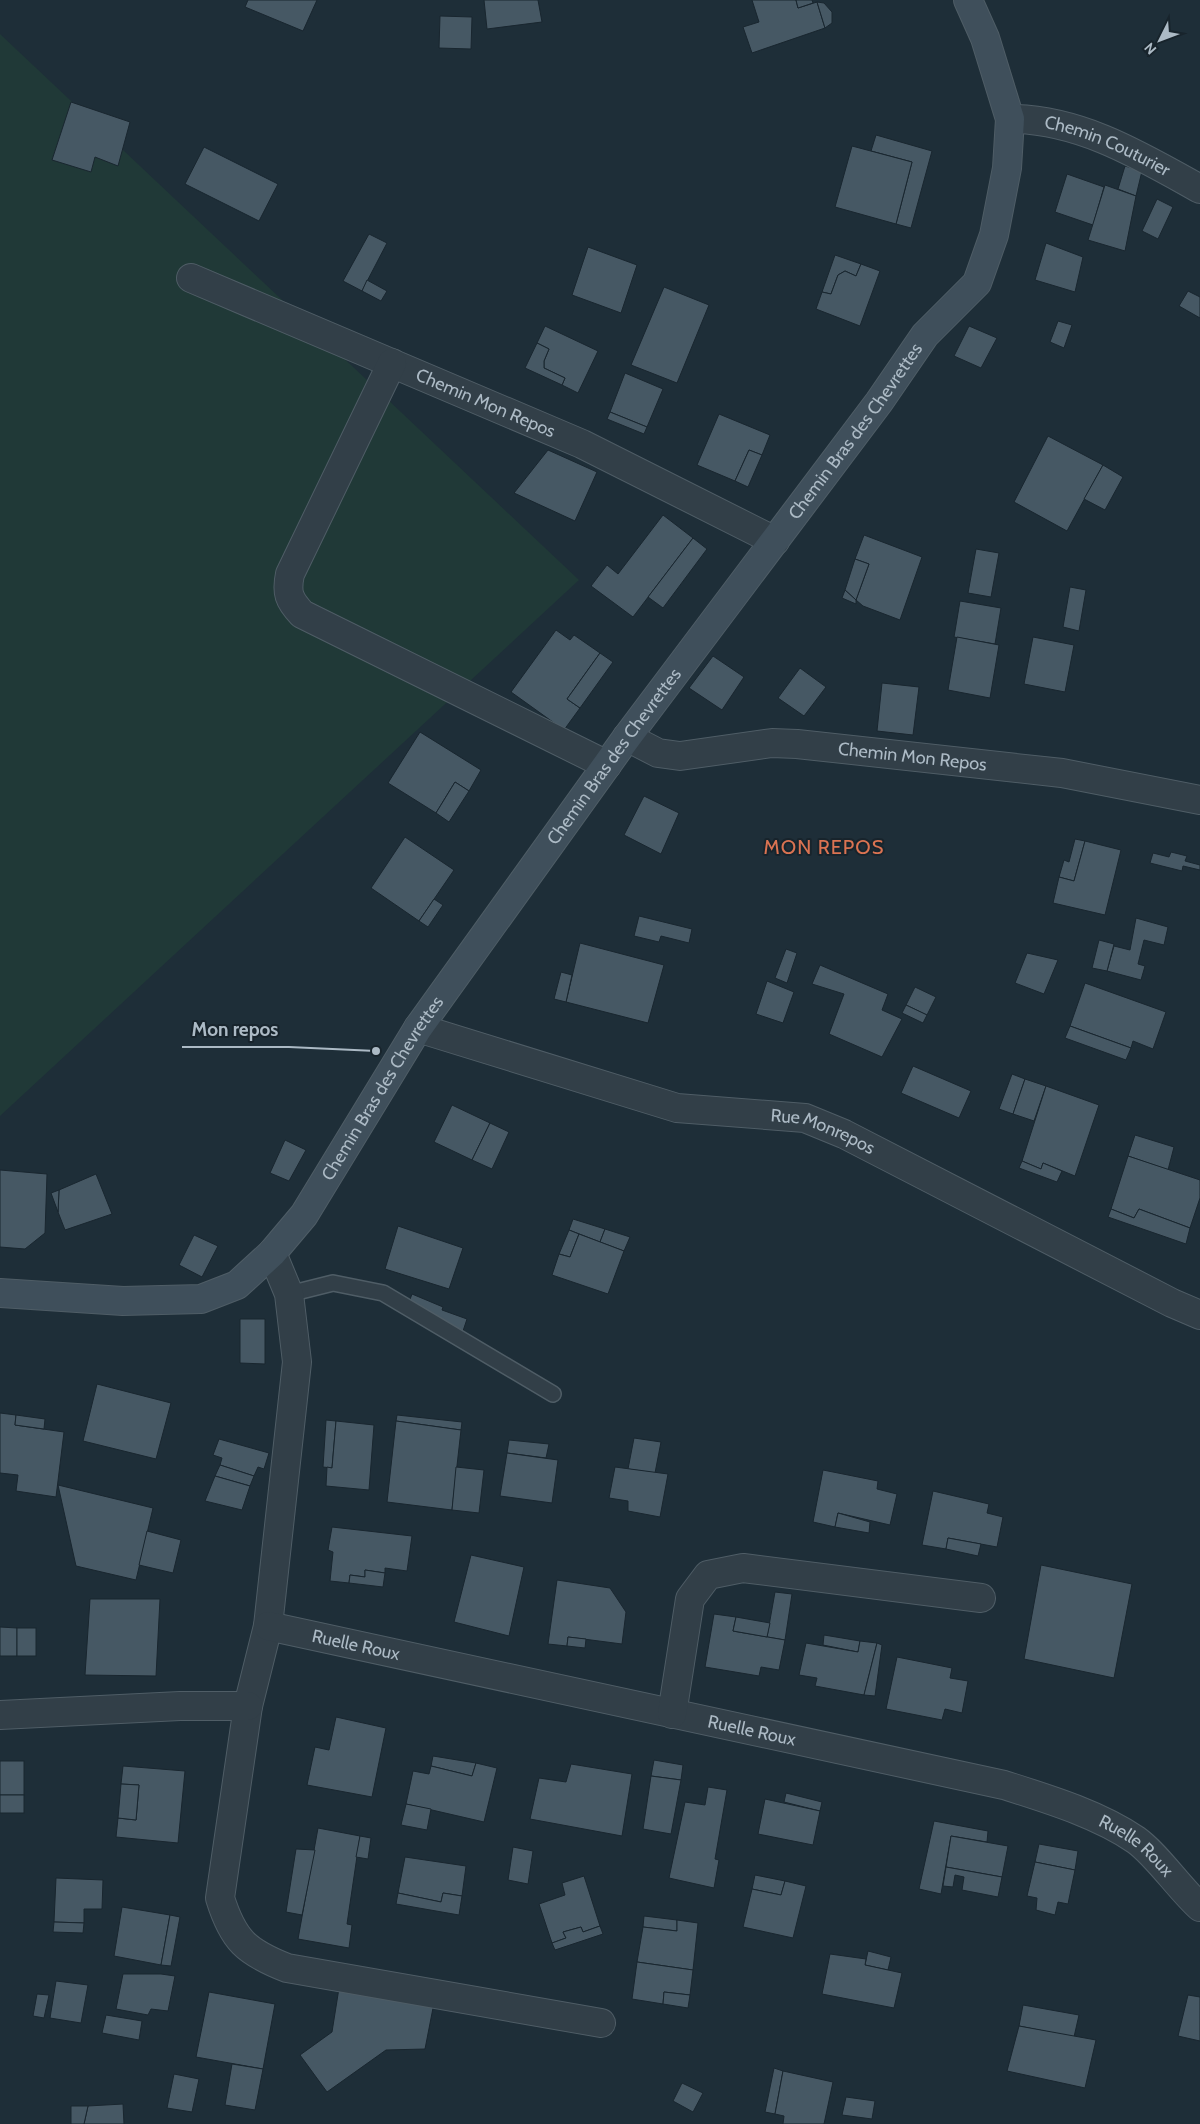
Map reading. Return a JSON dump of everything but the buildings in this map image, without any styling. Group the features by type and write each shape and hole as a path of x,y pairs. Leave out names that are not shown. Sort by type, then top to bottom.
{"main road":[{"name":"Chemin Bras des Chevrettes","path":"0,1293 123,1301 201,1300 237,1285 272,1253 304,1215 418,1028 627,737 879,402 924,335 977,283 994,235 1007,168 1010,119 985,38 968,0"}],"street":[{"name":"Chemin Couturier","path":"1010,119 1035,119 1085,132 1126,148 1200,189"},
{"name":"Chemin Mon Repos","path":"191,278 582,444 775,541"},
{"path":"392,363 290,574 287,587 291,602 302,614 607,766"},
{"name":"Chemin Mon Repos","path":"627,737 658,753 680,756 772,743 797,744 1062,774 1200,800"},
{"name":"Rue Monrepos","path":"418,1028 677,1108 805,1118 844,1134 1172,1303 1200,1315"},
{"path":"272,1253 289,1294 297,1362 268,1626 248,1706 220,1898 228,1923 243,1944 265,1960 287,1968 601,2023"},
{"path":"672,1714 690,1599 708,1575 743,1568 981,1598"},
{"name":"Ruelle Roux","path":"268,1626 1004,1785 1057,1802 1110,1826 1137,1841 1200,1907"},
{"path":"0,1714 180,1706 248,1706"}],"lane":[{"path":"289,1294 333,1283 383,1293 553,1394"}],"green space":[{"path":"0,34 579,580 0,1116"}],"place":[{"name":"Mon repos","path":"376,1051"}],"district":[{"name":"MON REPOS","path":"824,847"}]}
